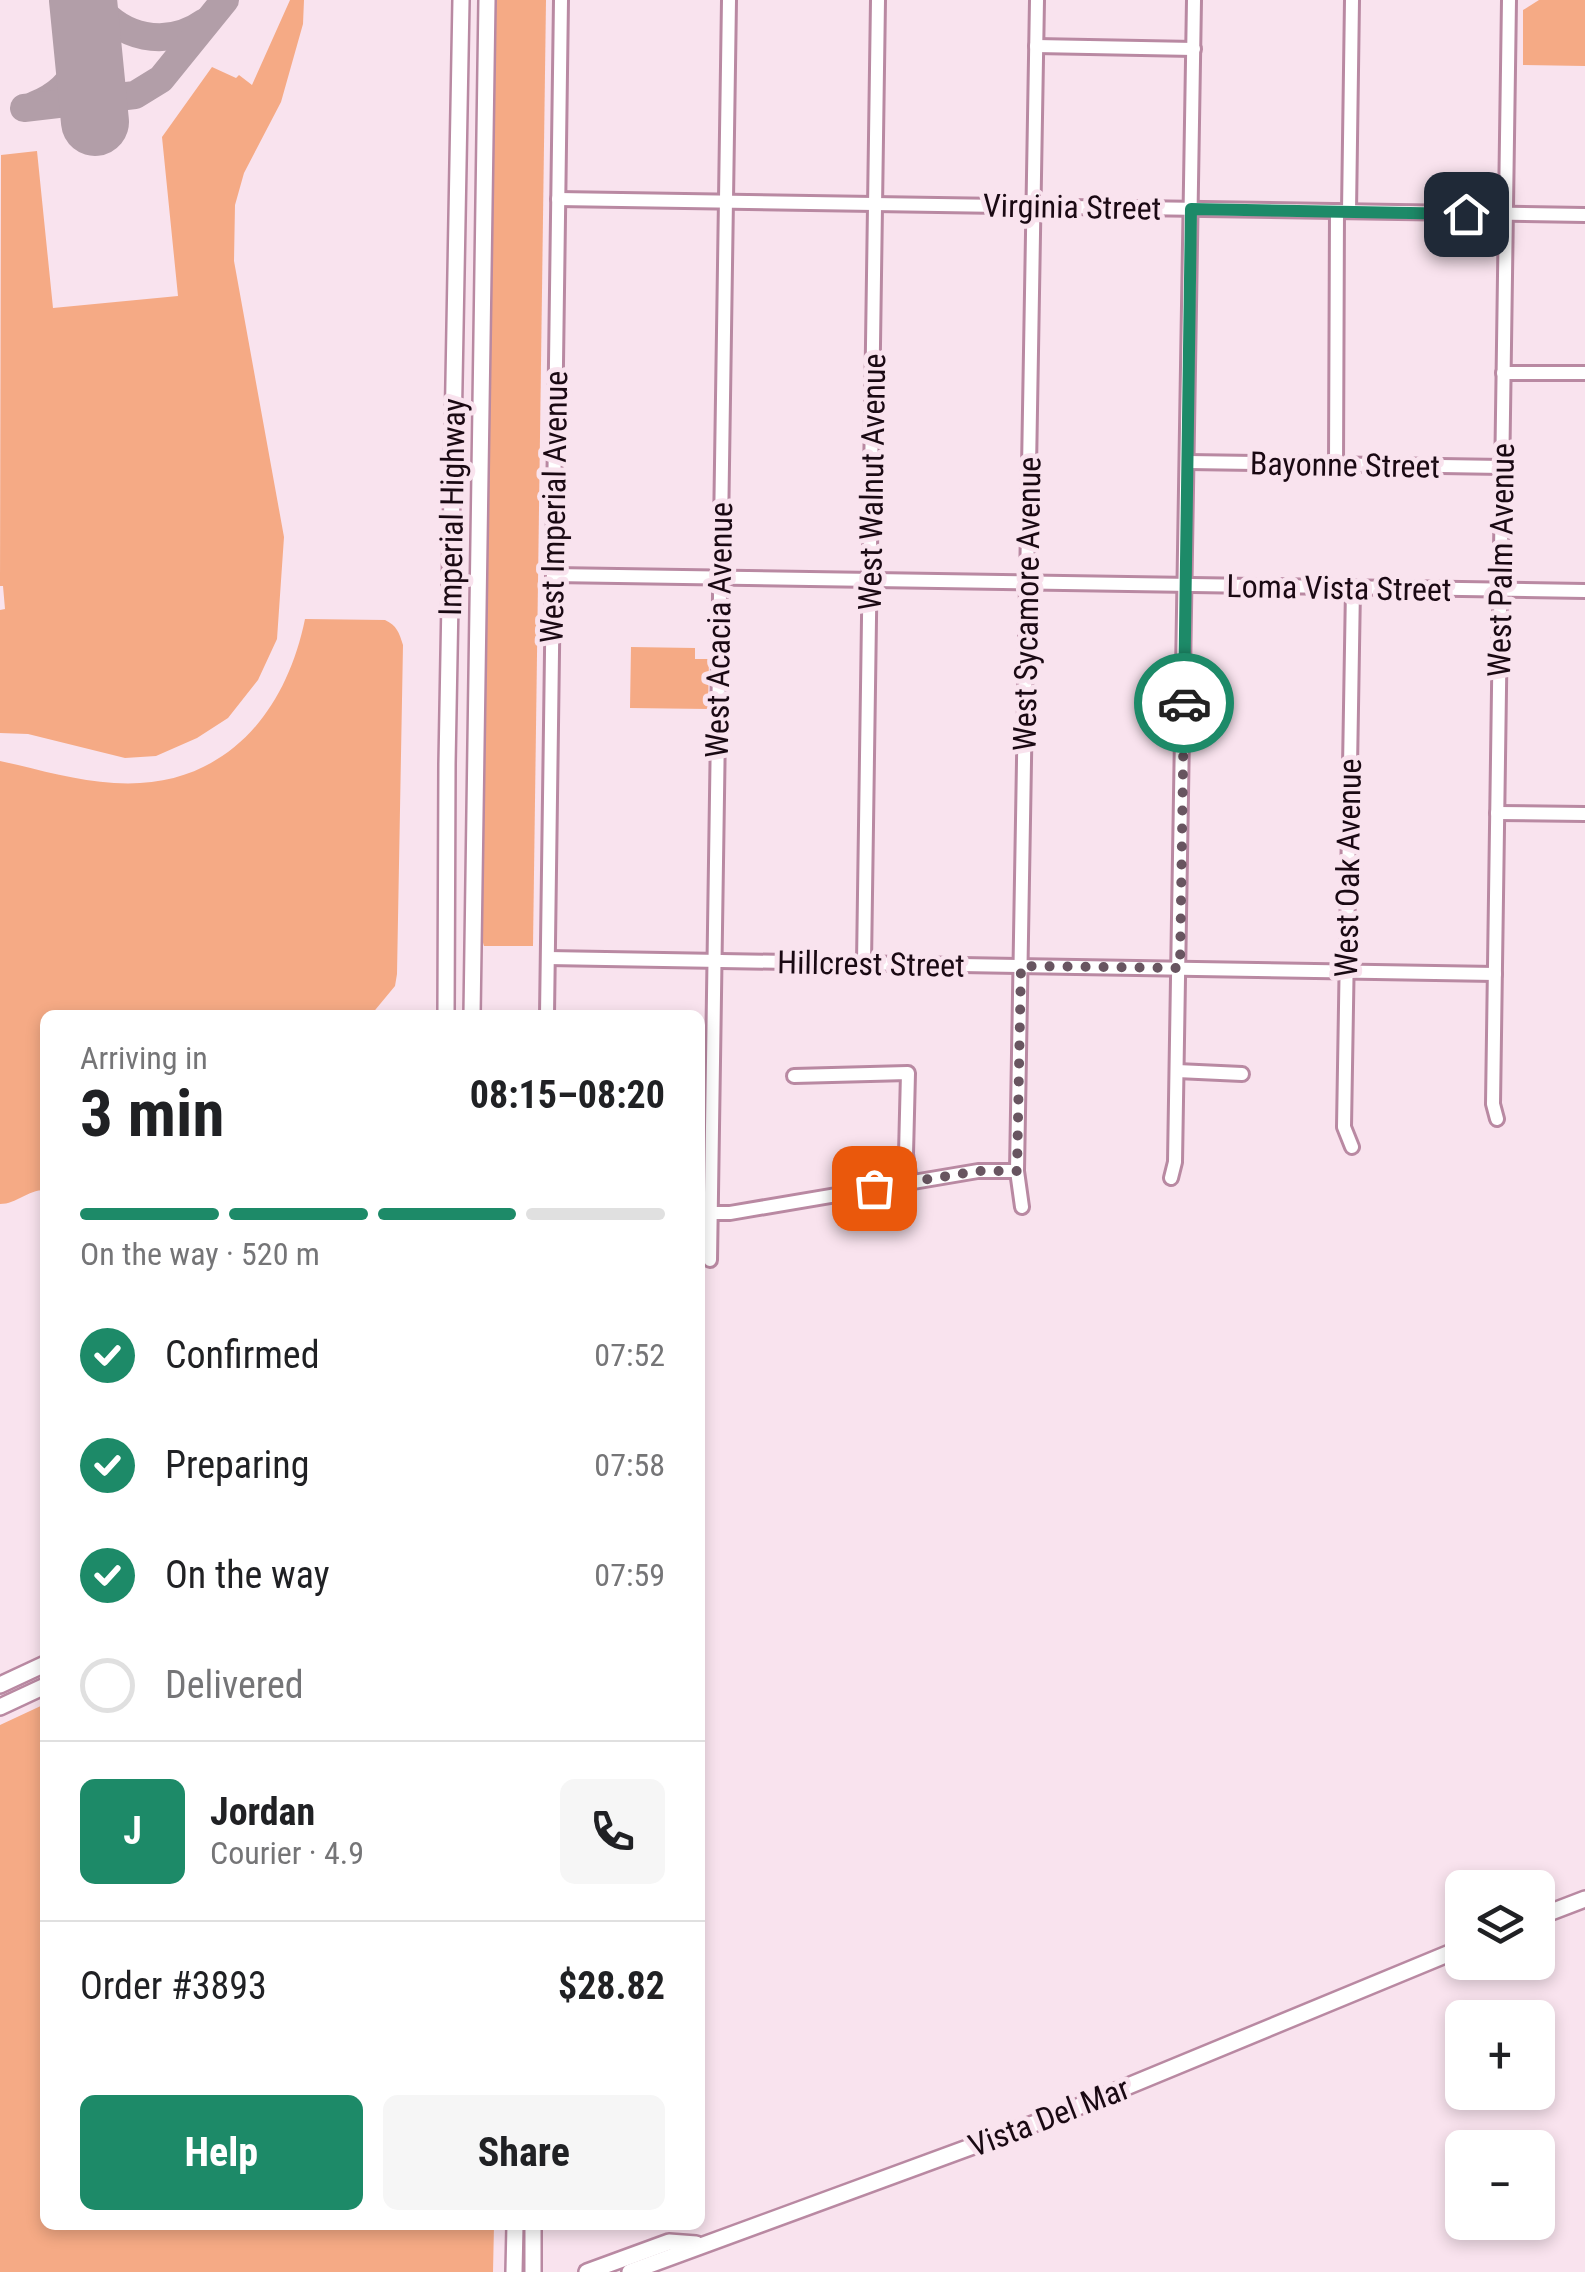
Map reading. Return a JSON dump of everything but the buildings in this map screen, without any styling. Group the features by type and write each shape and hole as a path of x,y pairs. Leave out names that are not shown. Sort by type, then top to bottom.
{"main road":[{"name":"Imperial Highway","path":"446,1010 461,0"},
{"name":"Imperial Highway","path":"472,1010 487,0"},
{"path":"446,887 452,896 452,942 462,950 471,950"},
{"path":"0,1685 40,1666"},
{"path":"0,1707 40,1688"},
{"path":"1555,1911 1585,1899"},
{"name":"Vista Del Mar","path":"630,2272 1063,2114 1445,1955"},
{"path":"514,2272 515,2230"},
{"path":"533,2230 535,2267"},
{"path":"587,2272 668,2242 700,2244"}],"street":[{"name":"West Imperial Avenue","path":"547,1010 561,0"},
{"name":"West Acacia Avenue","path":"710,1260 729,0"},
{"name":"West Walnut Avenue","path":"864,964 878,0"},
{"name":"West Sycamore Avenue","path":"1022,1207 1017,1171 1037,0"},
{"path":"1170,1178 1175,1162 1180,968 1194,0"},
{"path":"1336,464 1352,0"},
{"name":"West Palm Avenue","path":"1497,1119 1493,1104 1509,0"},
{"path":"1036,46 1194,49"},
{"name":"Virginia Street","path":"558,199 1585,215"},
{"path":"1504,372 1585,373"},
{"name":"Bayonne Street","path":"1188,462 1503,467"},
{"name":"Loma Vista Street","path":"553,575 1585,591"},
{"name":"West Oak Avenue","path":"1352,588 1344,1127 1352,1148"},
{"path":"1497,814 1585,814"},
{"name":"Hillcrest Street","path":"548,958 1495,974"},
{"path":"1177,1071 1242,1074"},
{"path":"794,1076 908,1073 906,1154 910,1181"},
{"path":"711,1213 978,1171 1017,1171"}],"shaded area":[{"path":"290,0 304,0 303,24 281,102 244,173 235,205 234,261 284,537 277,639 258,680 228,718 197,738 156,756 125,758 28,734 0,733 0,610 5,609 0,586 1,155 37,151 53,308 178,296 162,137 212,67 236,78 239,75 252,85"},
{"path":"496,0 546,0 533,946 484,946 481,936"},
{"path":"1539,0 1585,0 1585,66 1523,65 1523,10"},
{"path":"305,619 385,620 397,630 403,645 395,986 375,1010 40,1010 40,1191 0,1204 0,761 114,783 152,782 186,774 216,760 264,716 282,687"},
{"path":"631,647 695,648 695,659 709,659 708,709 630,708"},
{"path":"40,1706 40,2230 494,2230 493,2272 0,2272 0,1725"}],"taxiway":[{"path":"35,105 64,86 79,62 83,33 81,0"},
{"path":"93,0 116,24 144,36 175,35 205,22"},
{"path":"24,108 135,95 161,79 225,0"}],"runway":[{"path":"83,0 95,122"}],"way so far":[{"path":"874,1188 978,1171 1017,1171 1021,966 1180,968 1184,703"}],"route":[{"path":"1184,703 1191,209 1466,214"}]}
